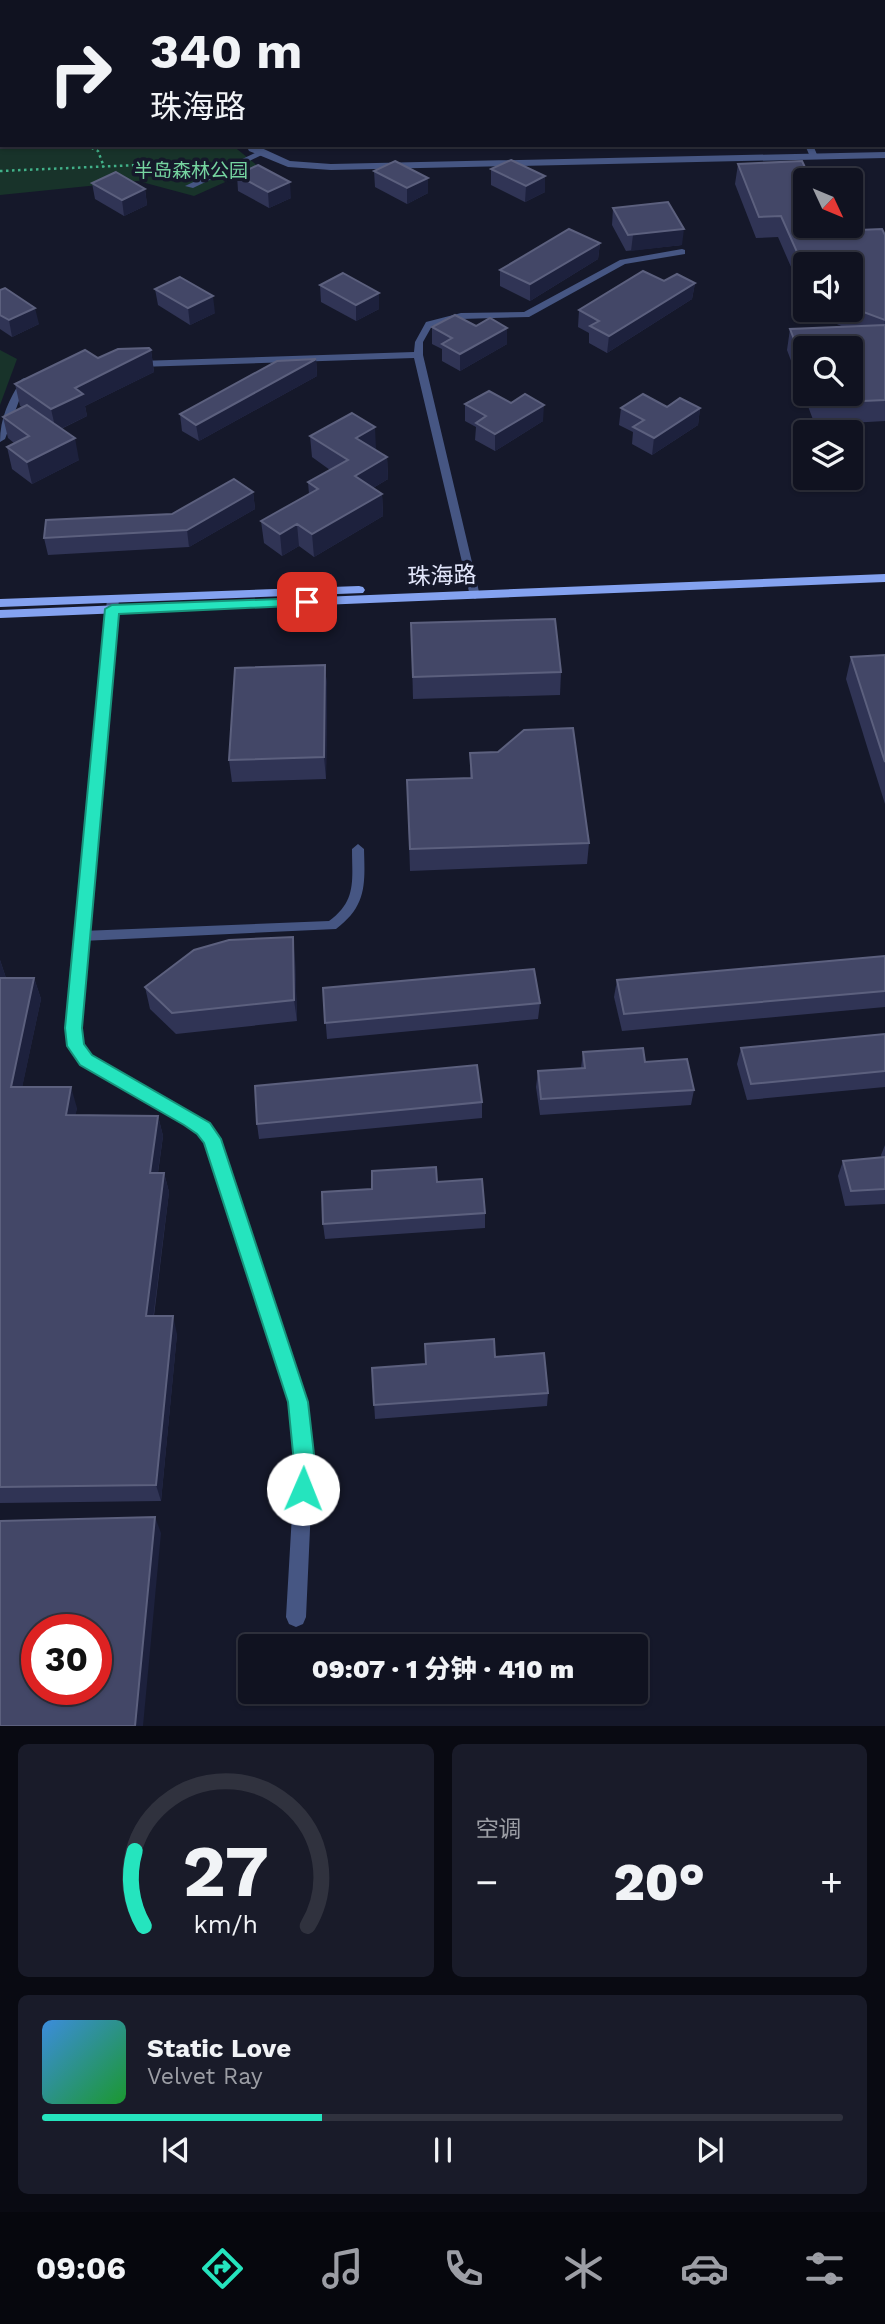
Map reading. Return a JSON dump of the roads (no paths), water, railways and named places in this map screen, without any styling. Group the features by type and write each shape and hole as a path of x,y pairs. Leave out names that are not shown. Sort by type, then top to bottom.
{"main road":[{"name":"珠海路","path":"473,591 885,570"},
{"name":"珠海路","path":"0,603 113,604 885,578"},
{"name":"珠海路","path":"0,614 113,604"}],"street":[{"path":"253,147 288,164 331,167 885,155"},
{"path":"190,186 262,153"},
{"path":"113,604 73,1028 76,1046 86,1060 203,1128 212,1139 298,1402 304,1463 296,1617"}],"lane":[{"path":"810,147 814,157"},
{"path":"473,591 418,355 419,342 429,324 461,316 526,315 623,262 682,252"},
{"path":"132,365 418,355"},
{"path":"0,439 15,398 25,381 33,377"},
{"path":"82,936 332,926 349,916 357,895 358,849"}],"park label":[{"name":"半岛森林公园","path":"191,170"}]}
